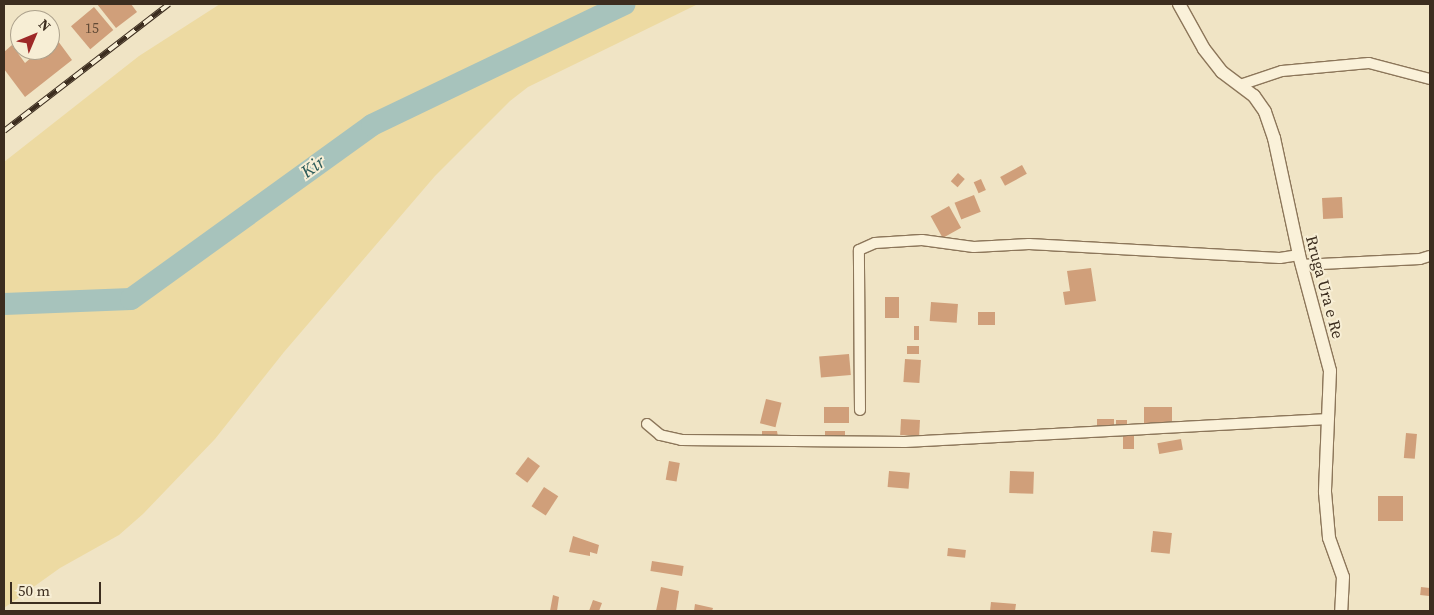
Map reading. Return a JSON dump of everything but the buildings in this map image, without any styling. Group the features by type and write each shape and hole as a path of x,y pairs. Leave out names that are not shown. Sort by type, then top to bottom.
{"street":[{"name":"Rruga Ura e Re","path":"1179,4 1204,49 1222,72 1240,85 1266,112 1274,138 1300,260 1330,371 1325,492 1329,538 1343,576 1341,611"},
{"path":"1240,85 1282,72 1369,63 1430,79"},
{"path":"860,410 859,250 875,243 922,240 974,247 1029,244 1300,260 1420,259 1430,256"},
{"path":"647,424 660,435 681,440 905,442 1328,419"}],"sand":[{"path":"220,4 698,4 528,87 510,101 435,176 284,352 215,439 143,514 119,535 60,568 4,608 4,162 139,56"}],"waterway":[{"name":"Kir","path":"4,304 131,299 372,125 624,4"}],"railway":[{"path":"4,131 169,4"}]}
